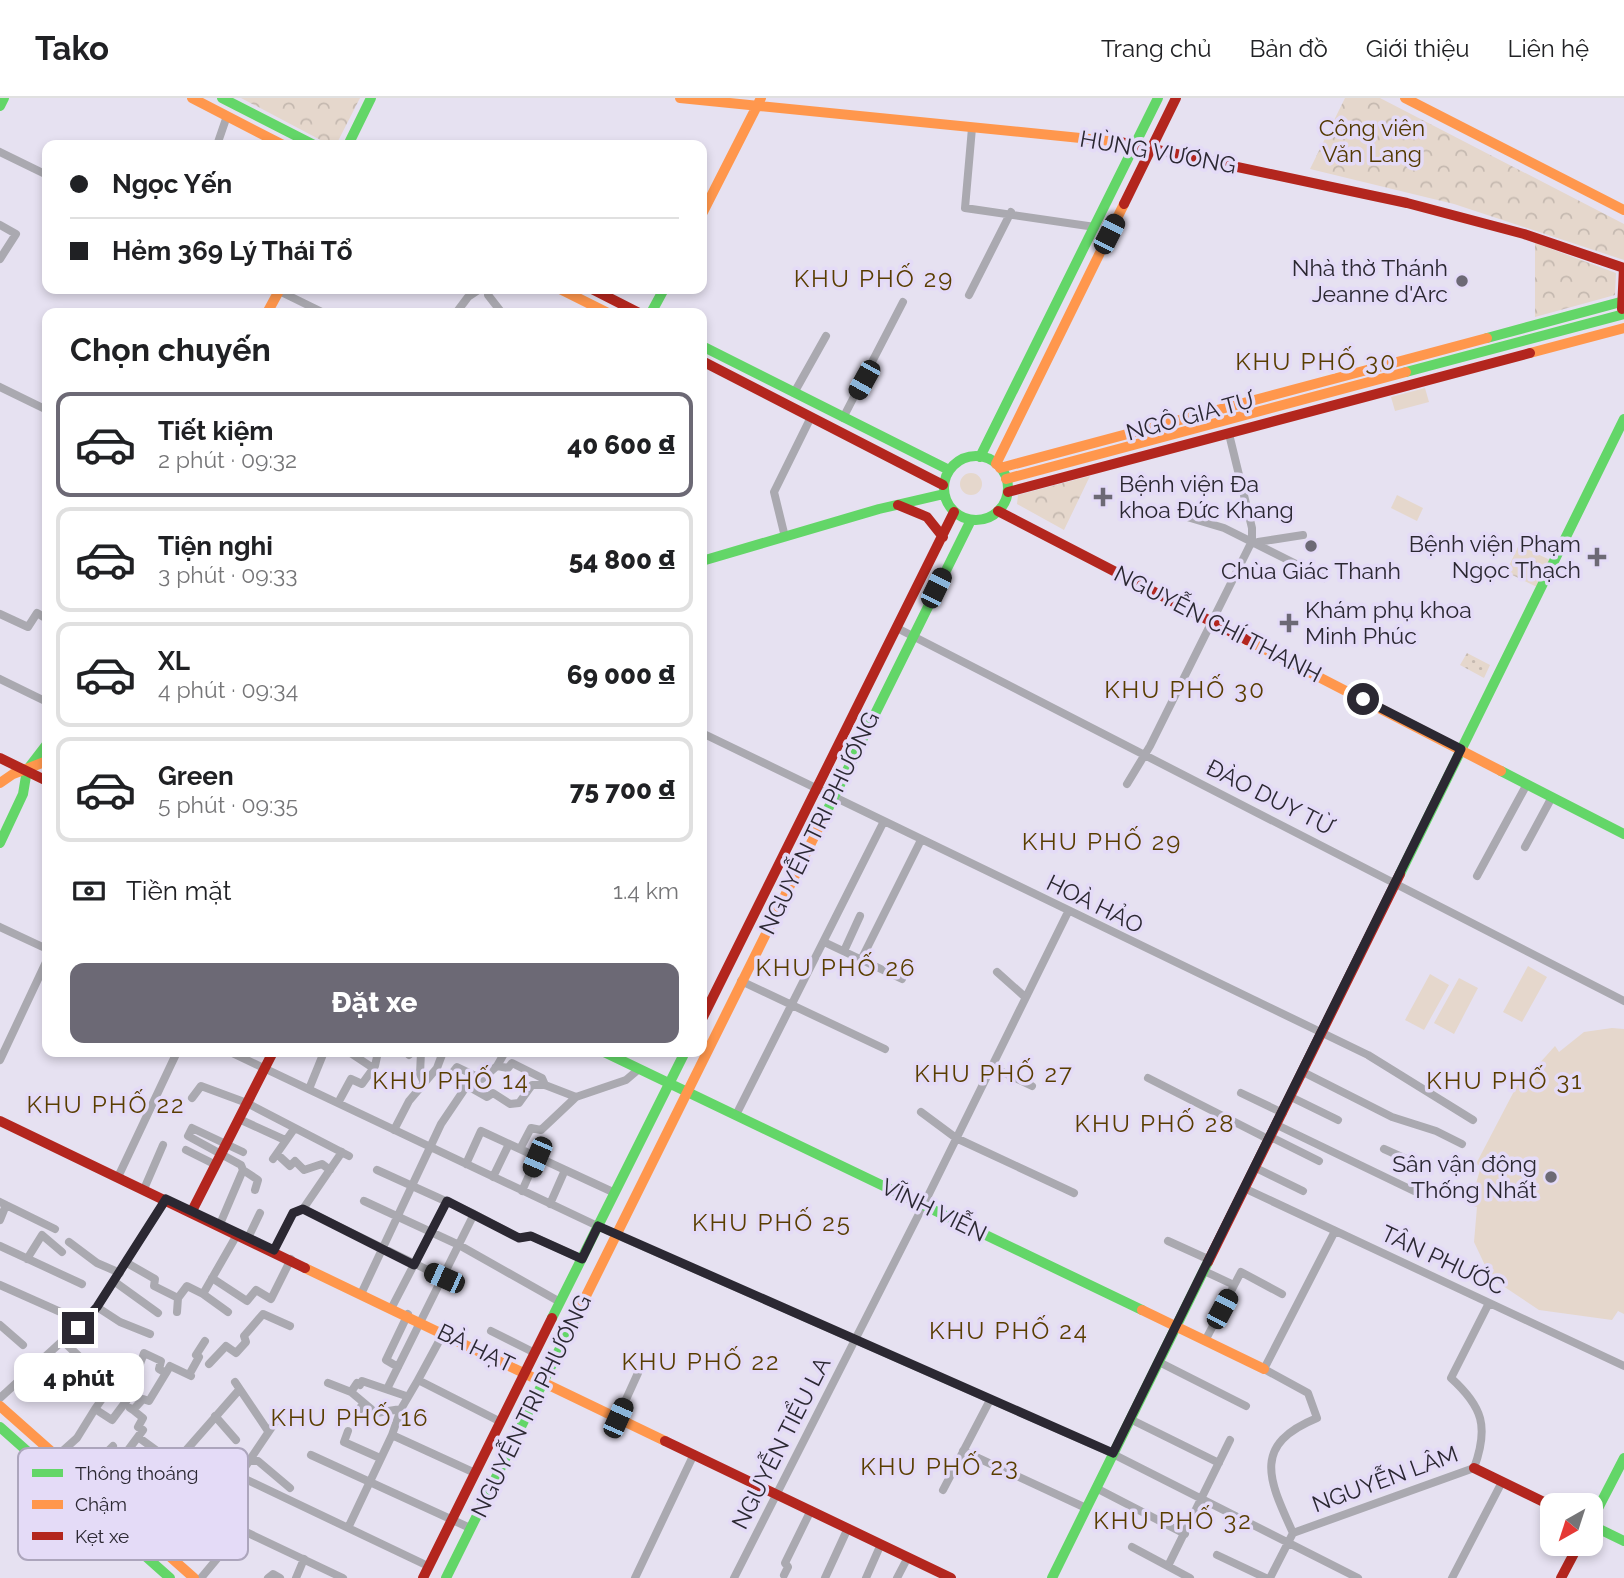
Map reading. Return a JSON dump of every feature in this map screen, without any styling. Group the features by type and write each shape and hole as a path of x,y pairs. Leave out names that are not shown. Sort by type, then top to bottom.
{"main road":[{"path":"0,106 5,98"},
{"path":"192,98 227,116 264,140"},
{"path":"222,98 304,140"},
{"path":"350,140 371,98"},
{"name":"HÙNG VƯƠNG","path":"680,98 759,102 972,128 1135,144 1407,203 1524,234 1624,268"},
{"path":"980,457 1158,98"},
{"path":"998,466 1176,98"},
{"path":"1405,98 1624,210"},
{"path":"707,204 759,102"},
{"path":"1150,114 1167,117"},
{"path":"1095,227 1109,234"},
{"path":"1623,315 1624,268"},
{"path":"571,294 598,308"},
{"path":"602,294 629,308"},
{"name":"NGÔ GIA TỰ","path":"998,466 1623,301"},
{"name":"NGÔ GIA TỰ","path":"1006,479 1623,315"},
{"path":"1522,355 1523,328"},
{"path":"1008,492 1624,328"},
{"path":"707,349 949,470"},
{"path":"1466,356 1469,369"},
{"path":"1405,359 1405,373"},
{"path":"707,364 811,416 944,490 954,512 971,520 986,519 998,511 1008,492 1006,479 998,466 980,457 962,459 949,470 944,490"},
{"path":"1365,383 1368,396"},
{"path":"1237,404 1240,417"},
{"path":"1052,1578 1624,419"},
{"path":"1226,421 1229,433"},
{"path":"707,560 944,490"},
{"path":"898,505 927,517 943,537"},
{"name":"NGUYỄN CHÍ THANH","path":"998,511 1624,834"},
{"name":"NGUYỄN TRI PHƯƠNG","path":"707,1009 954,512"},
{"name":"NGUYỄN TRI PHƯƠNG","path":"707,1050 971,520"},
{"path":"0,843 23,794 27,770 42,750"},
{"path":"0,758 42,778"},
{"path":"0,783 13,774 42,763"},
{"path":"0,769 13,774"},
{"path":"725,973 741,981"},
{"path":"192,1211 247,1103 267,1057"},
{"name":"VĨNH VIỄN","path":"614,1057 1264,1369"},
{"name":"NGUYỄN TRI PHƯƠNG","path":"422,1578 683,1057"},
{"name":"NGUYỄN TRI PHƯƠNG","path":"446,1578 704,1057"},
{"name":"BÀ HẠT","path":"0,1121 408,1314 908,1557 933,1574 951,1578"},
{"path":"0,1406 48,1448"},
{"path":"0,1427 24,1448"},
{"path":"1603,1499 1624,1458"},
{"path":"1474,1468 1540,1500"},
{"path":"1603,1530 1624,1541"},
{"path":"1561,1578 1573,1556"},
{"path":"150,1560 170,1578"},
{"path":"173,1560 194,1578"}],"street":[{"path":"219,140 227,116"},
{"path":"972,128 964,208 1011,212 1095,227"},
{"path":"0,152 42,173"},
{"path":"969,295 1011,212"},
{"path":"0,225 16,233 0,259"},
{"path":"288,294 314,308"},
{"path":"460,308 472,294"},
{"path":"843,418 903,302"},
{"path":"794,393 825,336"},
{"path":"0,387 42,408"},
{"path":"785,537 774,492 811,416"},
{"path":"1127,784 1145,755 1252,541 1252,528 1229,433"},
{"path":"1187,517 1205,520 1324,578"},
{"path":"1252,541 1269,543 1303,535"},
{"path":"0,614 28,627 37,613 42,616"},
{"name":"ĐÀO DUY TỪ","path":"897,628 1624,1001"},
{"path":"0,679 42,700"},
{"name":"HOÀ HẢO","path":"707,736 1321,1035 1368,1055 1473,1120"},
{"path":"1477,876 1527,784"},
{"path":"1525,846 1552,797"},
{"path":"736,1115 883,823"},
{"path":"862,958 921,840"},
{"name":"NGUYỄN TIỂU LA","path":"734,1578 856,1340 1068,912"},
{"path":"844,951 860,916"},
{"path":"0,928 42,947"},
{"path":"824,942 902,979"},
{"path":"0,1060 42,971"},
{"path":"996,972 1025,997"},
{"path":"741,981 885,1049"},
{"path":"118,1177 175,1057"},
{"path":"241,1057 598,1226 1113,1453 1358,1578"},
{"path":"309,1089 322,1057"},
{"path":"356,1057 373,1068"},
{"path":"338,1103 351,1079 362,1084 373,1068 376,1057"},
{"path":"421,1057 420,1074 424,1083"},
{"path":"394,1130 409,1101 437,1068 441,1057"},
{"path":"502,1057 497,1066 482,1079 457,1066 450,1076 487,1097 493,1093 510,1104 519,1103 533,1085 545,1085 576,1097"},
{"path":"497,1066 508,1068 512,1063 518,1063 542,1078 545,1085"},
{"path":"992,1067 1032,1086"},
{"path":"520,1149 531,1128 541,1130 576,1097 626,1080 639,1069"},
{"path":"1303,1072 1397,1119 1436,1131 1462,1144"},
{"path":"1148,1078 1319,1161"},
{"path":"192,1098 201,1086 247,1103 345,1154 330,1170 303,1209 293,1213 274,1250"},
{"path":"362,1292 441,1124 466,1087"},
{"path":"1241,1093 1283,1113"},
{"path":"1291,1097 1338,1120"},
{"path":"921,1112 956,1138 1074,1193"},
{"path":"239,1119 285,1140"},
{"path":"1277,1125 1414,1191"},
{"path":"190,1132 192,1128 224,1148 243,1170 258,1180 256,1190"},
{"path":"294,1129 275,1156 290,1166 295,1161 304,1170 322,1164 330,1170"},
{"path":"466,1164 481,1131 615,1193"},
{"path":"144,1189 163,1144"},
{"path":"493,1177 509,1144"},
{"path":"224,1148 243,1152"},
{"path":"1384,1149 1424,1167"},
{"path":"186,1150 216,1165"},
{"path":"522,1191 537,1157"},
{"path":"1256,1168 1303,1191"},
{"path":"220,1224 243,1170"},
{"path":"377,1170 447,1201 519,1238 531,1236 582,1259"},
{"path":"550,1204 565,1170"},
{"name":"TÂN PHƯỚC","path":"1246,1189 1624,1366"},
{"path":"0,1398 78,1328 97,1307 166,1199"},
{"path":"392,1307 447,1201"},
{"path":"364,1202 459,1245 560,1302"},
{"path":"0,1220 3,1203 55,1228"},
{"path":"303,1209 382,1250 444,1278"},
{"path":"203,1294 260,1213"},
{"path":"387,1389 474,1214"},
{"path":"1264,1369 1335,1231"},
{"path":"27,1259 42,1235 62,1252"},
{"path":"1168,1241 1210,1260"},
{"path":"69,1242 97,1263 120,1273"},
{"path":"0,1246 82,1284"},
{"path":"212,1278 247,1301 256,1290 271,1299 292,1259"},
{"path":"127,1263 155,1279 154,1286 178,1298"},
{"path":"1204,1271 1234,1285"},
{"path":"1205,1340 1241,1272 1282,1294"},
{"path":"115,1282 158,1312"},
{"path":"0,1285 65,1314 78,1328"},
{"path":"177,1312 178,1298 187,1286 228,1312"},
{"name":"NGUYỄN LÂM","path":"1268,1578 1293,1533 1474,1468 1482,1441 1481,1417 1467,1393 1451,1378 1489,1303"},
{"path":"97,1307 120,1322 150,1334"},
{"path":"209,1364 226,1346 236,1353 246,1342 244,1336 262,1314 290,1326"},
{"path":"398,1367 386,1360 408,1314"},
{"path":"0,1325 23,1345"},
{"path":"491,1331 535,1353"},
{"path":"348,1528 392,1435 407,1396 444,1332"},
{"path":"64,1341 87,1364"},
{"path":"133,1410 143,1399 149,1401 170,1366 190,1375 205,1341"},
{"path":"95,1409 112,1420 124,1405 144,1353 161,1362 159,1369 166,1373"},
{"path":"1159,1362 1246,1406"},
{"name":"NGUYỄN LÂM","path":"1264,1369 1308,1393 1317,1418 1291,1431 1281,1441 1270,1462 1270,1477 1293,1533"},
{"path":"618,1418 638,1373"},
{"path":"418,1380 500,1422"},
{"path":"351,1392 357,1383 360,1385 362,1381 407,1396"},
{"path":"328,1383 351,1392 376,1413 401,1409"},
{"path":"188,1448 237,1386 268,1431"},
{"path":"68,1448 102,1399 90,1387"},
{"path":"943,1490 990,1400"},
{"path":"356,1416 363,1403"},
{"path":"124,1405 143,1418 138,1427 143,1430 130,1448"},
{"path":"215,1416 236,1440"},
{"path":"248,1460 278,1418"},
{"path":"1130,1419 1219,1463"},
{"path":"348,1431 344,1442 380,1458"},
{"path":"392,1435 475,1473"},
{"path":"138,1437 153,1448"},
{"path":"1168,1566 1230,1440"},
{"path":"963,1451 1086,1508"},
{"path":"635,1578 694,1454"},
{"path":"310,1455 470,1528"},
{"path":"248,1461 258,1461 290,1488"},
{"path":"248,1480 428,1566"},
{"path":"1452,1578 1502,1482"},
{"path":"1096,1488 1185,1534"},
{"path":"787,1577 788,1567 785,1563 811,1510"},
{"path":"825,1578 848,1528"},
{"path":"248,1533 343,1578"},
{"path":"866,1578 881,1544"},
{"path":"1132,1547 1190,1578"},
{"path":"1217,1555 1268,1578"},
{"path":"897,1578 908,1557"},
{"path":"296,1578 304,1559"},
{"path":"201,1578 216,1560"},
{"path":"268,1578 273,1574 280,1578"}],"green space":[{"path":"241,98 360,98 339,140 321,140"},
{"name":"Công viên Văn Lang","path":"1345,98 1380,98 1624,224 1624,260 1454,204 1310,169"},
{"path":"1535,243 1616,273 1615,295 1535,317"},
{"path":"1425,388 1429,402 1395,411 1391,397"},
{"path":"971,473 979,476 982,484 979,492 971,495 963,492 960,484 963,476"},
{"path":"1090,476 1064,530 1017,504 1018,495"},
{"path":"1397,495 1423,508 1417,521 1391,508"},
{"path":"1519,545 1550,560 1537,587 1506,572"},
{"path":"1467,653 1490,665 1484,678 1460,665"},
{"path":"1528,966 1547,977 1522,1022 1503,1012"},
{"path":"1430,974 1449,985 1424,1030 1405,1020"},
{"path":"1459,978 1478,988 1454,1034 1434,1023"},
{"name":"Sân vận động Thống Nhất","path":"1624,1029 1624,1314 1618,1311 1612,1320 1539,1310 1491,1278 1474,1242 1477,1207 1470,1205 1481,1166 1476,1164 1523,1074 1528,1076 1555,1046 1559,1052 1584,1032"}],"traffic: fast":[{"path":"0,106 4,98"},
{"path":"222,98 304,140"},
{"path":"350,140 371,98"},
{"path":"980,457 1158,98"},
{"path":"654,308 661,294"},
{"path":"1487,338 1624,301"},
{"path":"1406,372 1624,314"},
{"path":"707,349 949,470"},
{"path":"1400,874 1624,419"},
{"path":"976,456 988,458 999,465 1006,476 1008,488 1006,500 999,511 988,518 976,520 964,518 953,511 946,500 944,488 946,476 953,465 964,458 976,456"},
{"path":"707,560 879,509 944,494"},
{"path":"824,817 971,520"},
{"path":"0,843 23,794 27,770 42,750"},
{"path":"1501,771 1624,834"},
{"path":"614,1057 1142,1310"},
{"path":"552,1318 682,1057"},
{"path":"1052,1578 1208,1262"},
{"path":"446,1578 576,1316"},
{"path":"0,1427 24,1448"},
{"path":"1603,1499 1624,1458"},
{"path":"1603,1531 1624,1541"},
{"path":"150,1560 170,1578"}],"traffic: slow":[{"path":"192,98 273,140"},
{"path":"680,98 1120,142"},
{"path":"707,204 761,98"},
{"path":"1405,98 1624,210"},
{"path":"996,464 1124,204"},
{"path":"270,308 277,294"},
{"path":"570,294 598,308"},
{"path":"1530,353 1624,328"},
{"path":"1000,468 1487,338"},
{"path":"1006,479 1406,372"},
{"path":"1247,640 1501,771"},
{"path":"0,783 13,774 42,763"},
{"path":"707,1052 824,817"},
{"path":"576,1316 705,1057"},
{"path":"305,1268 665,1441"},
{"path":"1142,1310 1264,1369"},
{"path":"0,1406 47,1448"},
{"path":"174,1560 194,1578"}],"traffic: jam":[{"path":"1124,204 1176,98"},
{"path":"1120,142 1407,203 1524,234 1624,268"},
{"path":"1622,309 1624,268"},
{"path":"602,294 629,308"},
{"path":"1008,492 1530,353"},
{"path":"707,364 943,485"},
{"path":"898,505 927,517 943,537"},
{"path":"998,511 1247,640"},
{"path":"707,1009 954,512"},
{"path":"0,758 42,779"},
{"path":"1208,1262 1400,874"},
{"path":"192,1211 270,1057"},
{"path":"0,1121 305,1268"},
{"path":"423,1578 552,1318"},
{"path":"665,1441 951,1578"},
{"path":"1474,1468 1540,1500"},
{"path":"1561,1578 1573,1556"}],"place":[{"name":"Nhà thờ Thánh Jeanne d'Arc","path":"1462,281"},
{"name":"Bệnh viện Đa khoa Đức Khang","path":"1103,497"},
{"name":"Chùa Giác Thanh","path":"1311,546"},
{"name":"Bệnh viện Phạm Ngọc Thạch","path":"1597,557"},
{"name":"Khám phụ khoa Minh Phúc","path":"1289,623"},
{"name":"Sân vận động Thống Nhất","path":"1551,1177"}],"district":[{"name":"KHU PHỐ 29","path":"874,279"},
{"name":"KHU PHỐ 30","path":"1316,362"},
{"name":"KHU PHỐ 30","path":"1185,690"},
{"name":"KHU PHỐ 29","path":"1102,842"},
{"name":"KHU PHỐ 26","path":"836,968"},
{"name":"KHU PHỐ 27","path":"994,1074"},
{"name":"KHU PHỐ 14","path":"451,1081"},
{"name":"KHU PHỐ 31","path":"1505,1081"},
{"name":"KHU PHỐ 22","path":"106,1105"},
{"name":"KHU PHỐ 28","path":"1155,1124"},
{"name":"KHU PHỐ 25","path":"772,1223"},
{"name":"KHU PHỐ 24","path":"1009,1331"},
{"name":"KHU PHỐ 22","path":"701,1362"},
{"name":"KHU PHỐ 16","path":"350,1418"},
{"name":"KHU PHỐ 23","path":"940,1467"},
{"name":"KHU PHỐ 32","path":"1173,1521"}],"route":[{"path":"78,1328 94,1312 166,1199 274,1250 293,1213 303,1209 414,1265 447,1201 519,1238 531,1236 582,1259 598,1226 1113,1453 1461,749 1363,699"}]}
